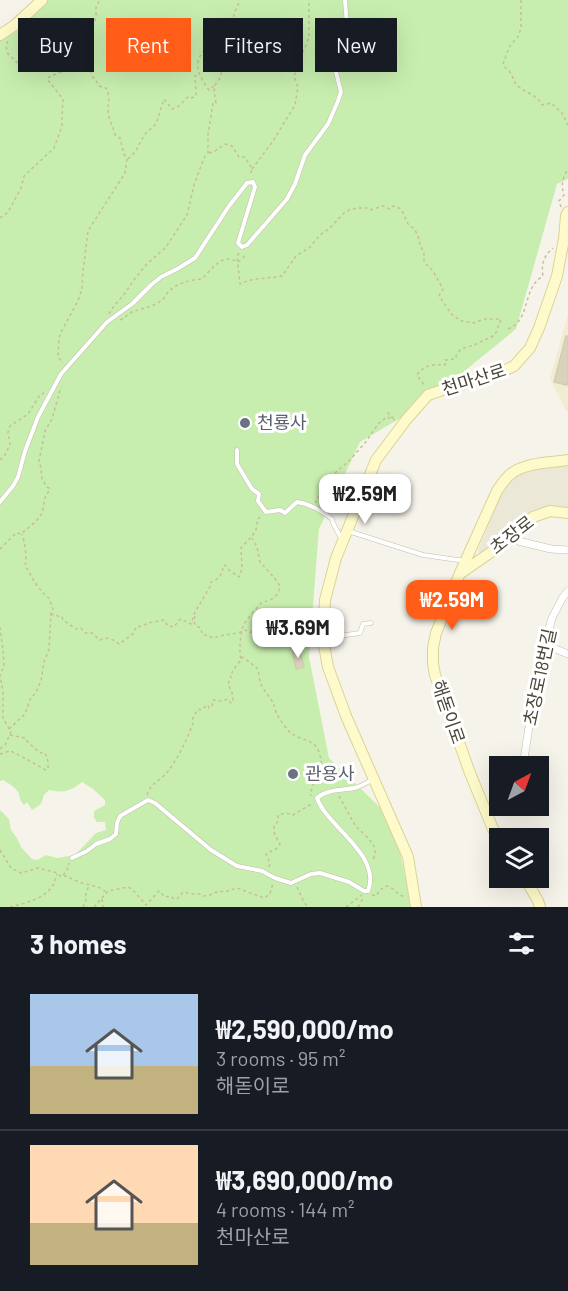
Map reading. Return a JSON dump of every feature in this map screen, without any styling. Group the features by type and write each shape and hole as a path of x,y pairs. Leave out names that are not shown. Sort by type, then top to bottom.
{"street":[{"path":"0,35 15,25 42,0"},
{"name":"천마산로","path":"416,907 408,857 346,716 328,667 323,636 325,600 336,558 376,460 406,420 431,394 488,378 514,366 530,348 556,276 564,239 565,210"},
{"name":"해돋이로","path":"493,828 435,675 433,648 436,633 460,573 497,491 505,480 512,473 530,465 568,460"},
{"name":"초장로","path":"460,573 510,539 522,525 533,517 550,511 568,513"},
{"path":"510,539 551,549 568,550"},
{"name":"초장로18번길","path":"525,756 537,674 552,618 568,591"},
{"path":"546,645 568,654"},
{"path":"531,888 540,907"}],"lane":[{"path":"28,13 33,0"},
{"path":"0,502 14,486 38,417 61,374 107,322 161,277 195,258 247,183 253,182 255,187 238,243 242,247 248,245 287,199 305,155 328,124 341,92 336,76 335,56 347,26 345,0"},
{"path":"237,450 237,464 252,489 259,494 258,501 266,512 280,510 285,513 297,502 314,506 332,519 344,543"},
{"path":"348,531 423,555 466,561"},
{"path":"323,636 360,633 363,624 371,623"},
{"path":"72,858 110,839 116,834 120,816 148,800 153,801 211,850 237,866 291,883 311,874 320,873 368,891 370,879 364,858 315,802 318,796 328,792 361,786 373,780"}],"path":[{"path":"94,20 95,9 100,0"},
{"path":"234,18 240,0"},
{"path":"247,183 252,169 273,141 295,105 298,87 294,76 309,37 309,0"},
{"path":"521,0 521,28 518,37 508,50 504,67 517,86 539,98 542,105 551,103 568,125"},
{"path":"15,25 16,28 8,36 6,46 8,54 18,63"},
{"path":"203,51 197,58 197,69 209,90 215,85 221,72"},
{"path":"0,218 11,207 21,188 24,176 54,148 62,126 63,99 47,79 52,74 60,72"},
{"path":"71,363 64,364 58,357 59,339 82,288 88,231 125,173 127,159 120,138 115,135 109,117 107,104 110,98 106,88 99,86 91,72"},
{"path":"127,159 135,152 145,134 156,124 164,99 172,110 188,97 195,97 195,76 200,74"},
{"path":"208,153 211,115 213,103 216,103 215,85 220,76"},
{"path":"237,261 232,258 222,259 201,279 180,284 148,308 130,313 113,323 106,320 133,281 146,265 166,247 183,222 194,185 208,153 225,144 232,146 239,157 246,157 252,169"},
{"path":"565,210 559,201 564,195 561,189 568,169"},
{"path":"242,247 237,257 240,284 251,279 282,276 296,256 309,248 344,213 359,208 370,210 383,206 390,209 393,206 399,208 405,214 408,224 418,235 424,253 424,262 443,289 439,296 453,316 462,321 473,322 501,319 492,337 461,349 455,359 445,360 445,365 432,364 418,372 417,375 431,394"},
{"path":"508,329 514,327 523,314 534,283 543,276 543,261 556,246"},
{"path":"237,261 246,255"},
{"path":"0,549 16,533 21,534 39,518 42,512 43,500 50,490 42,479 39,461 45,431 52,419 62,385"},
{"path":"0,460 10,444 8,432 10,426 28,414 40,395 54,387"},
{"path":"314,506 328,481 365,443 379,423 387,417 397,421 388,412"},
{"path":"51,615 62,617 63,620 76,629 81,628 85,633 92,633 100,639 114,640 119,644 134,633 136,627 148,623 164,621 168,626 174,627 181,619 191,624 211,582 219,577 223,566 225,565 238,577 242,569 241,548 252,538 258,526 257,520 261,516 260,508 262,507"},
{"path":"9,729 25,714 31,697 35,694 41,681 44,662 49,650 53,609 49,598 34,582 26,566 25,541 21,534"},
{"path":"143,804 149,789 169,771 170,766 181,753 193,723 192,720 199,709 208,705 209,708 213,700 228,699 231,703 233,701 228,684 230,674 241,660 240,643 243,624 261,603 269,602 279,594 280,586 260,562 257,547 252,538"},
{"path":"194,615 194,622 201,628 202,634 214,638 245,630 269,633 270,643 280,644 323,636"},
{"path":"0,627 4,666 0,675 3,691 3,718 10,735 0,749"},
{"path":"240,657 257,668 263,689 288,730 293,735 315,744 319,750 322,766 311,792 315,802 293,815 286,813 278,815 279,820 274,827 275,837 280,844 266,854 270,862 265,873"},
{"path":"0,754 13,751 48,771 46,754 38,752 25,738 10,735"},
{"path":"335,791 356,827 361,829 373,843 374,859 368,867"},
{"path":"0,850 11,868 17,872 38,868 98,886 106,892"},
{"path":"62,875 67,871 72,858"},
{"path":"10,907 29,902 45,894 54,885 58,873"},
{"path":"94,907 106,892 128,887 146,905 159,891 165,897 170,896 174,899 183,892 204,896 237,888 264,898 270,894 276,878"},
{"path":"295,881 309,907"},
{"path":"83,907 87,901 85,897 89,884"},
{"path":"368,891 376,896 386,886 391,887 398,895 406,897 408,894"},
{"path":"345,907 368,891"},
{"path":"358,907 368,891"},
{"path":"101,899 103,907"}],"shaded area":[{"path":"568,314 568,411 566,411 550,379"},
{"path":"568,465 568,509 552,507 537,509 481,554 478,550 505,485 526,472"}],"green space":[{"path":"38,0 568,0 568,179 557,184 516,329 424,404 360,442 319,529 309,657 329,758 394,821 411,907 0,907 0,810 9,819 11,830 21,847 32,859 37,860 46,855 57,858 75,855 96,833 106,830 105,822 97,822 94,818 94,811 105,805 105,800 82,782 66,791 49,790 44,795 41,804 32,810 27,802 24,805 22,803 15,788 3,780 0,781 0,40 18,21 18,72 94,72 94,18 21,18"}],"building":[{"path":"566,336 568,336 567,385 554,382"},
{"path":"299,648 304,667 296,669 292,649"}],"place":[{"name":"천룡사","path":"245,423"},
{"name":"관용사","path":"293,774"}]}
